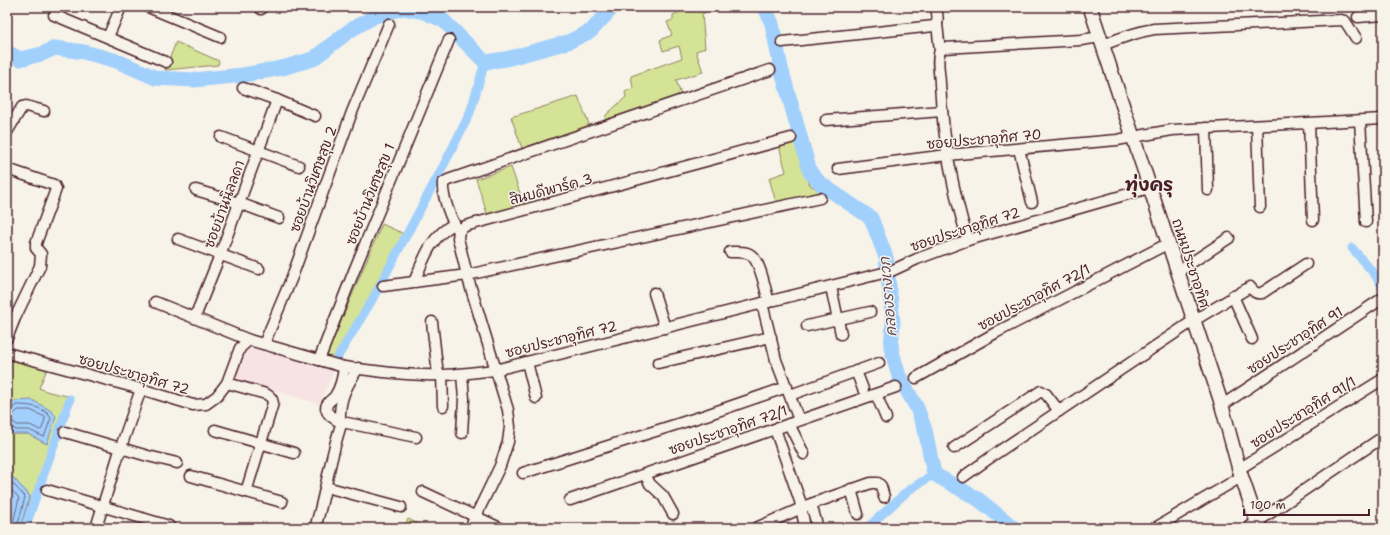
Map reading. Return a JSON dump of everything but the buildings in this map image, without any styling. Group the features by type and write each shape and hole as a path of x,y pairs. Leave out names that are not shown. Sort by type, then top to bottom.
{"main road":[{"name":"ถนนประชาอุทิศ","path":"1090,7 1167,244 1222,406 1255,526"}],"street":[{"path":"108,38 121,7"},
{"path":"148,7 220,37"},
{"path":"936,7 940,51 939,64 942,111 947,155 958,210 968,240"},
{"path":"54,15 166,62"},
{"path":"1358,17 1383,16"},
{"path":"940,51 944,48 1082,40 1101,41 1154,29 1341,20 1345,22 1356,38"},
{"name":"ซอยบ้านวิเศษสุข 2","path":"264,344 292,277 352,112 389,24"},
{"path":"782,42 929,27 937,24"},
{"name":"ซอยบ้านวิเศษสุข 1","path":"320,360 354,271 449,40"},
{"path":"470,528 500,466 508,442 510,427 508,410 467,275 457,228 442,190 443,183 448,180 770,70"},
{"path":"243,88 315,116"},
{"name":"ซอยบ้านนิลลดา","path":"195,317 220,255 277,100"},
{"path":"7,132 22,107 26,106 44,111"},
{"path":"826,120 942,111"},
{"name":"ซอยประชาอุทิศ 70","path":"838,169 947,155 1080,144 1132,138 1172,130 1383,119"},
{"path":"1360,120 1366,222"},
{"path":"1308,123 1313,220"},
{"path":"1257,126 1260,207"},
{"path":"1206,128 1208,190"},
{"path":"221,137 299,166"},
{"name":"สินบดีพาร์ค 3","path":"414,282 433,241 444,230 465,226 790,138"},
{"path":"1019,149 1032,202"},
{"path":"7,169 54,186 56,189 36,243 36,248 41,254 40,266 7,338"},
{"name":"ซอยประชาอุทิศ 72","path":"7,353 141,389 193,405 206,404 217,396 227,382 240,348 249,340 344,367 393,373 440,375 495,370 765,302 832,287 891,271 917,259 968,240 1149,188"},
{"path":"196,190 239,203 279,218"},
{"path":"383,286 467,275 820,198"},
{"path":"1177,272 1229,238"},
{"path":"178,239 259,269"},
{"name":"ซอยประชาอุทิศ 72/1","path":"916,378 1003,328 1167,244"},
{"path":"730,252 743,252 750,254 756,260 776,360 799,420"},
{"path":"963,477 1193,321 1233,296 1250,287 1254,292 1262,293 1306,264"},
{"path":"832,287 841,334"},
{"path":"654,293 665,328"},
{"path":"1233,296 1252,339"},
{"name":"ซอยประชาอุทิศ 91","path":"1222,406 1382,299"},
{"path":"155,302 249,340"},
{"path":"807,326 870,312"},
{"path":"432,322 443,406"},
{"path":"658,363 771,337"},
{"path":"527,362 536,398"},
{"path":"523,473 706,415 856,371 878,363"},
{"path":"344,367 343,378 335,397 326,407 329,414 341,422 416,437"},
{"path":"315,528 341,422 340,407 342,398 347,384 358,368"},
{"path":"856,371 863,389"},
{"path":"462,374 464,399 462,433"},
{"name":"ซอยประชาอุทิศ 91/1","path":"1155,528 1383,378"},
{"path":"227,382 266,394 273,400 246,492"},
{"name":"ซอยประชาอุทิศ 72/1","path":"570,500 896,387"},
{"path":"96,528 120,447 141,389"},
{"path":"954,448 1041,392 1046,394 1059,411"},
{"path":"876,394 886,418"},
{"path":"789,424 804,454"},
{"path":"775,428 792,477 805,528"},
{"path":"215,430 294,453"},
{"path":"65,432 177,463"},
{"path":"1255,526 1383,437"},
{"path":"645,474 650,484 663,496 673,514"},
{"path":"190,476 282,502"},
{"path":"756,528 811,504 872,483 878,483 881,486 884,497"},
{"path":"326,487 401,507"},
{"path":"851,489 858,514"},
{"path":"47,490 169,526"},
{"path":"423,492 500,528"},
{"path":"811,504 818,528"}],"shaded area":[{"path":"248,347 334,370 319,404 235,378"}],"green space":[{"path":"691,7 716,7 702,14 705,48 696,51 703,72 676,80 681,95 605,121 606,115 626,97 625,92 633,88 631,76 682,58 679,46 663,51 660,40 672,35 667,22 673,20 673,15"},
{"path":"176,42 219,61 218,65 165,70"},
{"path":"578,96 590,127 523,151 511,117"},
{"path":"795,140 810,185 825,194 777,206 769,178 786,172 779,146"},
{"path":"511,167 525,208 488,217 476,179"},
{"path":"382,224 404,234 337,361 326,357"},
{"path":"9,357 47,369 39,388 49,392 72,397 29,528 20,528 30,496 7,471 7,428 14,434 28,434 47,444 14,401 7,409 7,363"},
{"path":"408,519 423,526 422,528 403,528"}],"water":[{"path":"32,400 50,410 56,416 47,444 28,434 14,434 7,428 7,409 14,401"},
{"path":"7,471 30,496 20,528 7,528"}],"waterway":[{"path":"7,52 20,59 42,54 55,48 84,52 117,61 156,78 194,80 243,75 282,68 313,59 349,31 375,16 403,8 424,12 443,20 485,62 506,59 568,42 591,31 613,7"},
{"name":"คลองรางเวก","path":"765,7 772,24 781,68 810,172 821,184 871,218 886,257 893,322 891,348 899,376 917,408 925,430 934,474 978,499 1014,528"},
{"path":"337,358 372,300 449,155 470,113 485,62"},
{"path":"1352,248 1376,276 1383,287"},
{"path":"25,528 70,399"},
{"path":"867,528 909,490 934,474"}],"district":[{"name":"ทุ่งครุ","path":"1149,185"}]}
